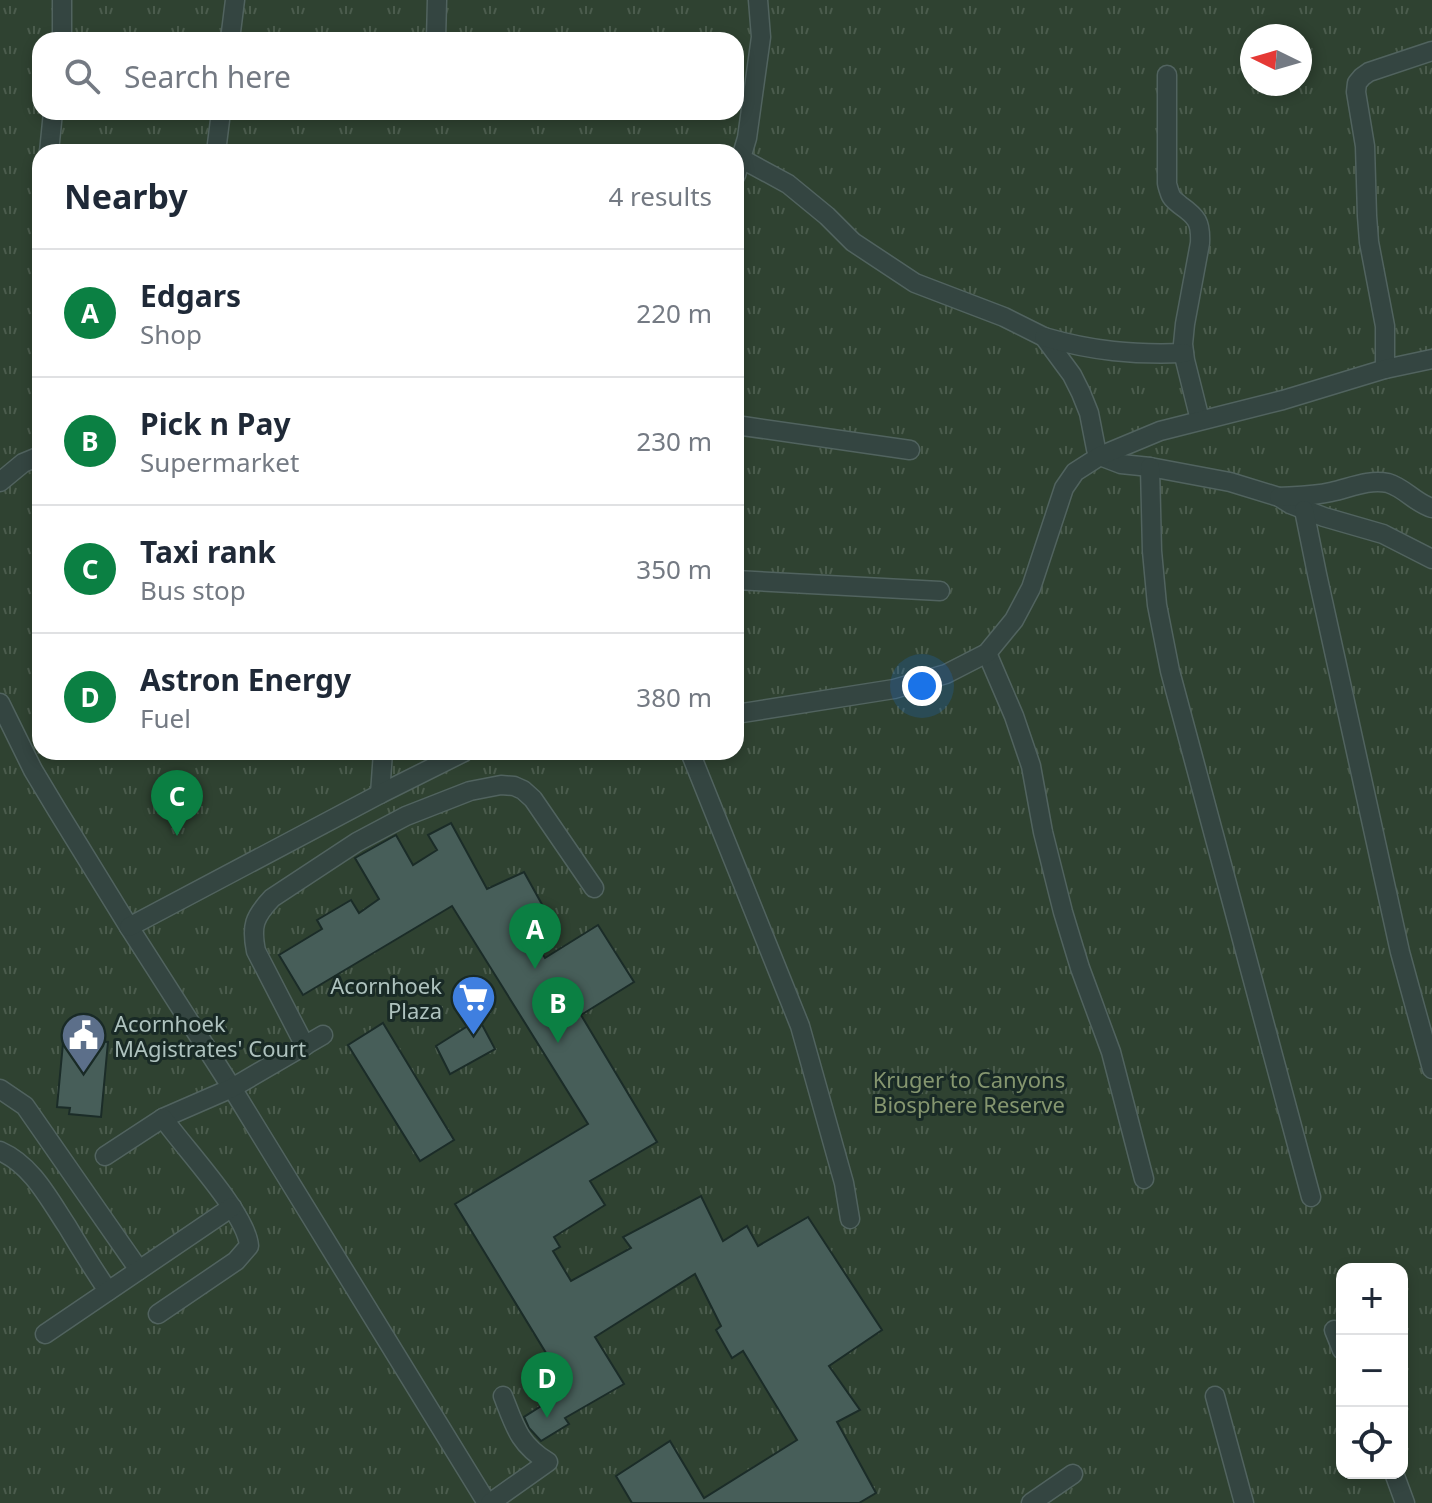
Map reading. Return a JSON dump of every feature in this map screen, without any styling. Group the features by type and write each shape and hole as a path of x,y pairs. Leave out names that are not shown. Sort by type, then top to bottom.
{"street":[{"path":"62,0 62,32"},
{"path":"231,32 235,0"},
{"path":"436,32 437,0"},
{"path":"744,149 761,37 758,0"},
{"path":"1385,369 1385,326 1369,242 1365,146 1357,83 1369,72 1432,51"},
{"path":"1167,75 1167,183 1170,195 1198,221 1200,230 1185,324 1184,353 1200,420"},
{"path":"50,144 52,120"},
{"path":"217,144 220,120"},
{"path":"744,169 788,184 853,242 915,283 1004,317 1044,337 1097,350 1150,355 1184,353"},
{"path":"1044,337 1072,375 1081,393 1100,456 1121,464 1230,482 1279,497 1304,510 1383,534 1432,559"},
{"path":"744,713 894,689 946,674 987,653 1014,620 1031,588 1064,488 1075,472 1100,456 1160,431 1432,359"},
{"path":"744,426 910,450"},
{"path":"0,482 32,459"},
{"path":"1150,467 1157,605 1170,671 1311,1197"},
{"path":"1279,497 1315,495 1375,482 1400,488 1421,505 1432,508"},
{"path":"1304,510 1400,952 1432,1069"},
{"path":"744,580 940,591"},
{"path":"987,653 1031,766 1043,832 1063,912 1111,1052 1144,1179"},
{"path":"1,708 33,770 129,927 488,1503 548,1462 522,1441 503,1396"},
{"path":"380,794 382,760"},
{"path":"129,927 448,760"},
{"path":"693,760 800,1026 844,1183 850,1219"},
{"path":"305,1046 256,951 253,935 255,920 272,898 357,842 406,816 470,791 501,785 514,786 533,799 594,888"},
{"path":"105,1156 163,1118 232,1088 323,1035"},
{"path":"0,1089 25,1106 139,1270"},
{"path":"158,1314 236,1261 249,1246 249,1238 232,1207 163,1118"},
{"path":"0,1151 22,1165 43,1189 108,1291"},
{"path":"45,1334 232,1207"},
{"path":"1334,1330 1336,1335"},
{"path":"1215,1396 1244,1503"},
{"path":"1031,1503 1073,1474"},
{"path":"1396,1479 1405,1503"}],"green space":[{"name":"Kruger to Canyons Biosphere Reserve","path":"0,0 1432,0 1432,1503 0,1503"}],"building":[{"path":"451,823 487,889 524,872 549,917 528,931 545,958 598,925 634,982 581,1015 657,1142 590,1181 605,1205 554,1237 560,1247 553,1251 571,1281 631,1248 623,1237 701,1196 723,1241 747,1226 758,1246 808,1217 882,1330 829,1366 860,1410 837,1422 876,1493 859,1503 632,1503 616,1476 670,1441 704,1498 797,1440 743,1351 732,1358 716,1330 721,1326 695,1274 595,1337 624,1384 565,1418 569,1424 541,1441 529,1428 524,1417 568,1389 455,1204 588,1124 452,906 303,995 279,955 322,929 317,920 351,900 359,913 379,899 355,858 396,835 413,865 437,850 428,835"},
{"path":"479,1019 495,1049 450,1074 436,1046"},
{"path":"383,1023 454,1140 420,1161 348,1045"},
{"name":"Acornhoek MAgistrates' Court","path":"73,1039 108,1042 101,1117 69,1114 70,1108 57,1107 63,1043 72,1044"}],"place":[{"name":"Taxi rank","path":"177,836"},
{"name":"Edgars","path":"535,969"},
{"name":"Acornhoek Plaza","path":"473,1037"},
{"name":"Pick n Pay","path":"558,1043"},
{"name":"Acornhoek MAgistrates' Court","path":"83,1075"},
{"name":"Astron Energy","path":"547,1418"}]}
